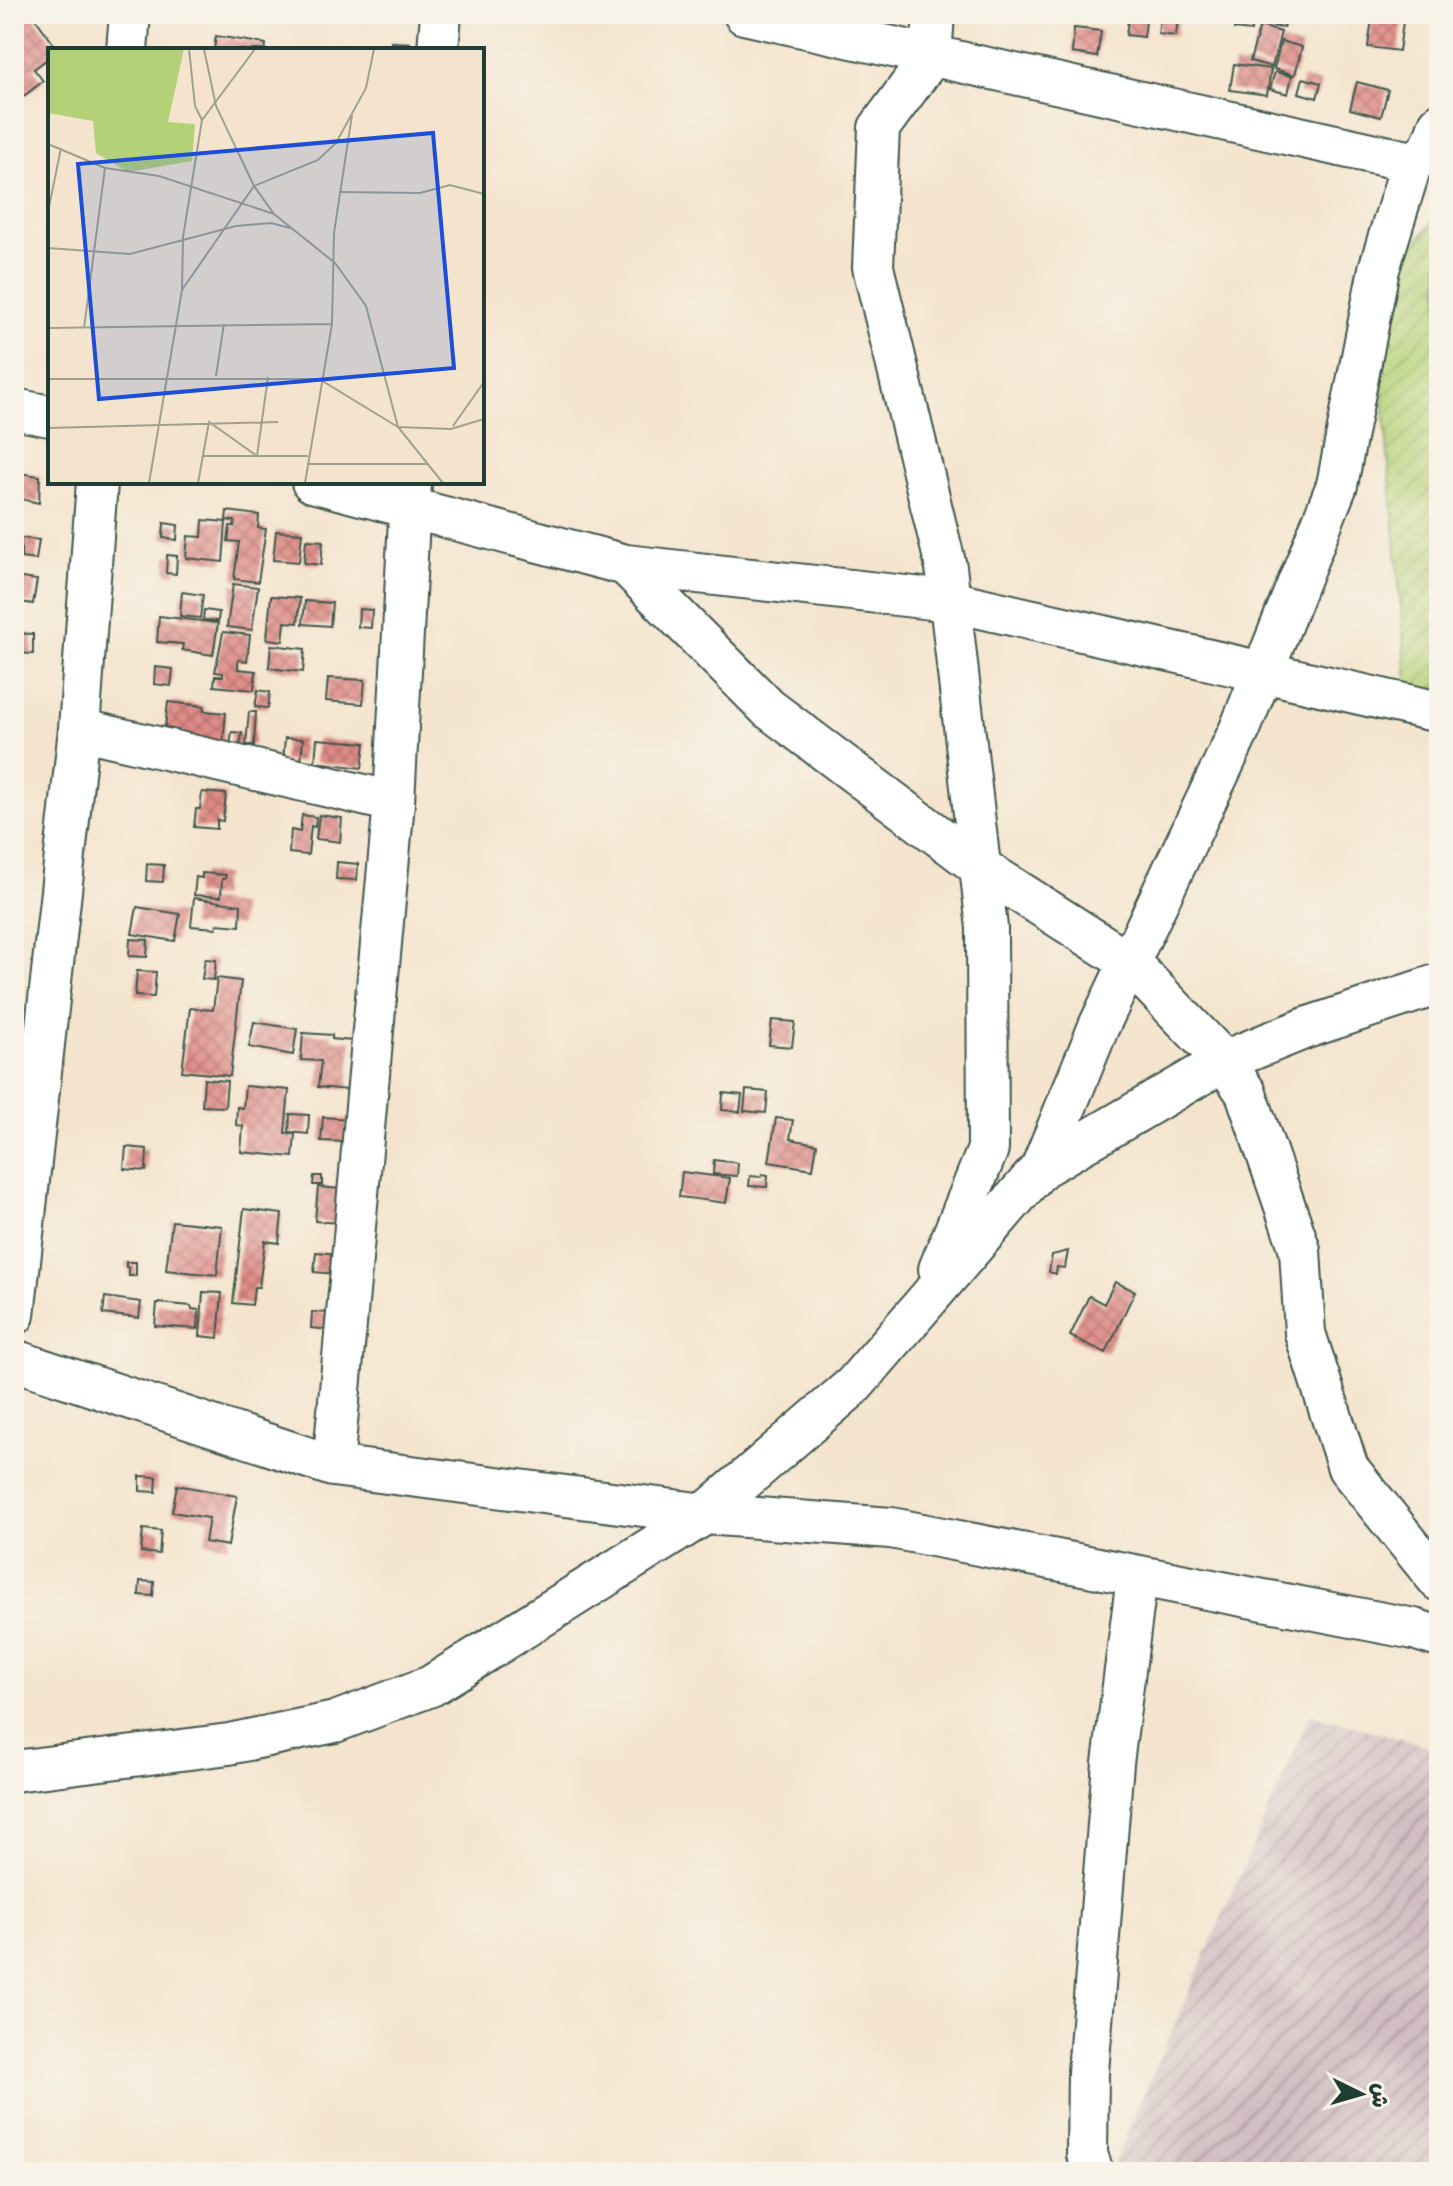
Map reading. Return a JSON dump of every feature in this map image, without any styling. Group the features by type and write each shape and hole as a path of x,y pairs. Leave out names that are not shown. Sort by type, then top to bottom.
{"street":[{"path":"127,48 130,14"},
{"path":"438,48 441,14"},
{"path":"744,14 1412,162 1422,158 1430,149 1439,124"},
{"path":"927,1300 988,1149 987,928 946,567 873,267 879,128 931,57 934,14"},
{"path":"14,1771 229,1744 335,1722 431,1686 705,1514 853,1386 1041,1168 1099,1026 1240,729 1337,485 1379,269 1412,162"},
{"path":"14,409 48,416"},
{"path":"14,1315 30,1042 79,729 97,484"},
{"path":"327,484 410,495 626,565 950,601 1439,712"},
{"path":"333,1466 394,802 410,495"},
{"path":"626,565 768,708 980,867 1129,962 1224,1061 1246,1093 1300,1250 1305,1333 1348,1468 1439,1581"},
{"path":"79,729 394,802"},
{"path":"1041,1168 1224,1061 1306,1028 1439,984"},
{"path":"14,1360 333,1466 705,1514 891,1528 1414,1629 1439,1637"},
{"path":"1093,2172 1087,2154 1088,2072 1113,1763 1137,1577"}],"shaded area":[{"path":"1310,1715 1439,1749 1439,2172 1110,2172"}],"green space":[{"path":"1439,212 1439,700 1408,694 1375,299"}],"building":[{"path":"14,14 32,14 57,48 48,48 48,58 34,69 43,81 24,96 14,83"},
{"path":"1129,14 1147,14 1144,37 1126,35"},
{"path":"1235,14 1253,14 1251,31 1234,29"},
{"path":"1267,14 1286,14 1284,28 1266,25"},
{"path":"1315,14 1346,14 1345,23 1314,18"},
{"path":"1379,14 1400,14 1399,19"},
{"path":"1160,17 1178,19 1176,36 1158,34"},
{"path":"1372,19 1403,22 1399,51 1368,47"},
{"path":"1260,26 1281,32 1272,67 1250,61"},
{"path":"1074,28 1101,31 1097,57 1072,53"},
{"path":"216,36 266,44 265,48 214,48"},
{"path":"1281,41 1302,47 1295,75 1274,69"},
{"path":"391,42 410,43 409,48 391,48"},
{"path":"1234,64 1271,69 1267,95 1230,90"},
{"path":"1275,72 1292,76 1288,94 1270,89"},
{"path":"1303,78 1321,83 1317,98 1299,93"},
{"path":"1357,82 1388,90 1381,117 1350,109"},
{"path":"19,473 40,476 39,503 16,498"},
{"path":"227,511 259,515 258,528 266,529 258,582 234,579 239,542 228,541 230,526 234,526 235,521 226,520"},
{"path":"203,520 226,522 223,562 186,558 188,536 202,537"},
{"path":"164,523 178,525 177,540 163,538"},
{"path":"276,531 302,533 299,562 273,560"},
{"path":"21,538 39,540 36,560 21,558"},
{"path":"306,540 323,541 321,565 304,563"},
{"path":"167,555 177,556 176,574 166,573"},
{"path":"14,577 37,580 33,604 14,601"},
{"path":"233,584 258,587 252,630 227,627"},
{"path":"182,592 203,595 200,618 180,616"},
{"path":"271,596 300,598 298,623 285,622 283,641 267,639"},
{"path":"305,601 332,603 330,626 303,624"},
{"path":"359,609 372,610 371,628 358,627"},
{"path":"204,610 219,612 218,621 203,620"},
{"path":"159,616 218,623 213,655 182,650 183,644 157,642"},
{"path":"223,632 250,635 247,661 238,660 238,669 256,671 254,690 214,686 215,676 223,676 223,673 215,672"},
{"path":"14,633 33,634 33,654 14,653"},
{"path":"271,645 305,649 303,672 269,668"},
{"path":"155,667 173,669 171,686 154,684"},
{"path":"328,678 365,680 363,704 326,701"},
{"path":"258,690 270,692 268,708 255,707"},
{"path":"168,702 204,706 204,711 226,713 223,743 164,737"},
{"path":"249,712 256,712 254,745 246,745"},
{"path":"232,732 242,733 240,746 230,745"},
{"path":"285,738 303,739 301,762 283,761"},
{"path":"317,739 365,743 362,768 315,762"},
{"path":"202,792 226,794 223,821 217,820 217,829 194,827"},
{"path":"302,815 316,817 315,827 311,826 308,855 289,853 291,830 300,832"},
{"path":"319,815 342,818 340,842 316,839"},
{"path":"337,862 358,864 357,880 336,879"},
{"path":"147,864 164,865 163,882 146,881"},
{"path":"202,873 226,875 222,879 221,897 194,895 196,877 202,878"},
{"path":"194,898 241,905 240,926 191,926"},
{"path":"137,907 180,914 175,941 132,934"},
{"path":"130,939 148,940 147,957 129,956"},
{"path":"205,959 216,960 214,980 202,979"},
{"path":"137,971 156,972 154,997 135,996"},
{"path":"217,978 241,981 230,1076 182,1071 190,1008 213,1010"},
{"path":"772,1020 795,1022 792,1047 769,1045"},
{"path":"254,1022 297,1029 293,1055 249,1047"},
{"path":"303,1033 332,1035 332,1039 352,1041 348,1090 318,1087 321,1061 301,1060"},
{"path":"14,1062 19,1063 19,1088 14,1088"},
{"path":"204,1079 227,1081 225,1107 202,1106"},
{"path":"245,1086 289,1090 285,1133 295,1134 293,1157 241,1152 243,1126 236,1125 237,1107 243,1108"},
{"path":"746,1090 768,1092 766,1113 744,1111"},
{"path":"723,1093 742,1095 740,1112 722,1110"},
{"path":"290,1114 309,1115 308,1134 289,1132"},
{"path":"323,1117 348,1119 346,1142 321,1141"},
{"path":"776,1118 793,1120 790,1139 817,1144 813,1169 769,1162"},
{"path":"126,1147 147,1149 146,1171 124,1169"},
{"path":"714,1160 738,1163 737,1176 713,1174"},
{"path":"682,1172 730,1178 726,1203 679,1197"},
{"path":"762,1174 768,1175 767,1187 749,1186 750,1176 761,1177"},
{"path":"314,1176 322,1176 322,1185 313,1185"},
{"path":"318,1187 341,1189 338,1223 315,1221"},
{"path":"244,1209 282,1214 279,1243 265,1241 259,1287 254,1287 252,1305 233,1303"},
{"path":"172,1221 222,1226 217,1275 166,1270"},
{"path":"1068,1251 1065,1268 1057,1267 1056,1274 1049,1272 1052,1255"},
{"path":"316,1252 339,1254 337,1274 314,1272"},
{"path":"126,1262 136,1262 136,1276 129,1276"},
{"path":"1115,1282 1135,1291 1106,1353 1070,1336 1089,1296 1104,1304"},
{"path":"203,1292 222,1293 218,1338 200,1336"},
{"path":"105,1297 141,1302 139,1318 103,1314"},
{"path":"157,1303 191,1306 199,1310 198,1329 155,1326"},
{"path":"312,1312 331,1313 330,1330 311,1328"},
{"path":"140,1476 157,1477 156,1492 140,1491"},
{"path":"177,1485 237,1496 228,1546 205,1542 209,1518 172,1512"},
{"path":"143,1529 161,1531 159,1554 141,1552"},
{"path":"140,1581 154,1582 153,1596 139,1595"}]}
